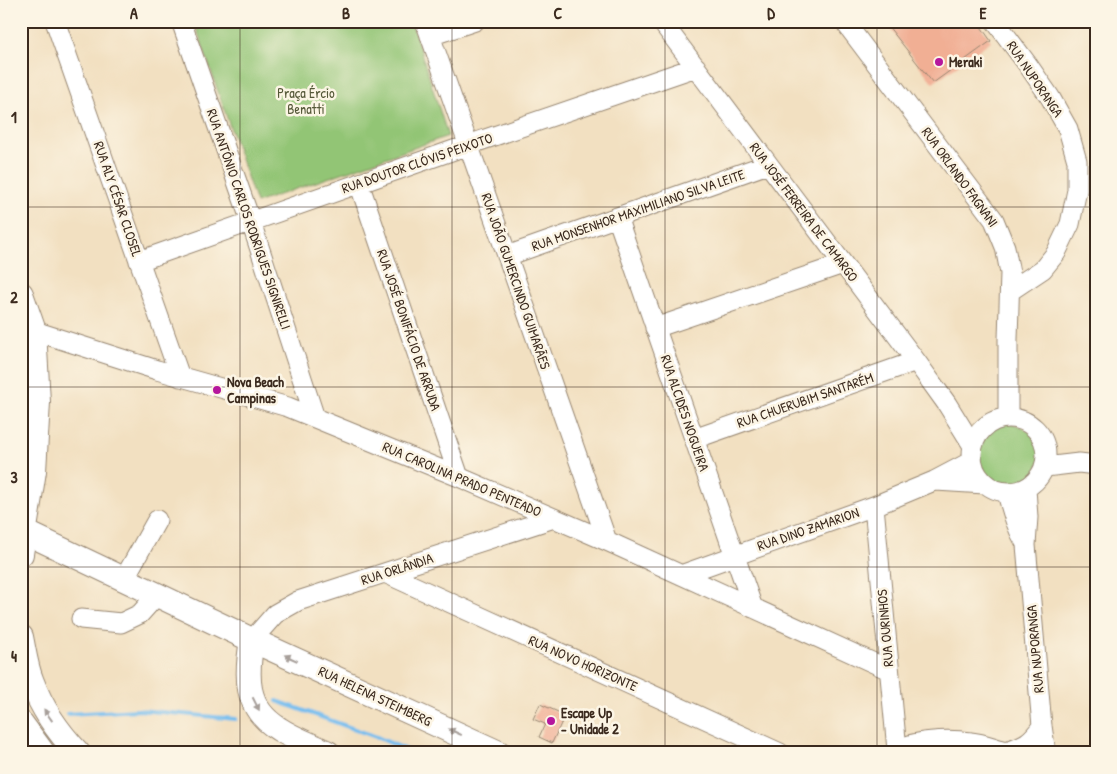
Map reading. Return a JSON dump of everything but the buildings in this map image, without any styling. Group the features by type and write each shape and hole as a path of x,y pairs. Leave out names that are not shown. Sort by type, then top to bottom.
{"main road":[{"path":"21,294 28,328 34,471 23,543"},
{"name":"RUA HELENA STEIMBERG","path":"23,543 124,579 499,753"},
{"path":"21,637 31,680 44,708 78,753"},
{"path":"252,640 248,665 249,685 256,707 278,729 328,753"},
{"path":"21,723 43,753"}],"street":[{"name":"RUA ALY CÉSAR CLOSEL","path":"55,21 180,377"},
{"name":"RUA ANTÔNIO CARLOS RODRIGUES SIGNIRELLI","path":"181,21 251,222 315,418"},
{"path":"428,29 475,21"},
{"name":"RUA JOSÉ FERREIRA DE CAMARGO","path":"661,21 947,404 972,453"},
{"name":"RUA ORLANDO FAGNANI","path":"844,21 994,220 1005,247 1010,274 1008,417"},
{"name":"RUA NUPORANGA","path":"995,21 1050,98 1068,129 1077,161 1077,190 1070,224 1056,253 1044,269 1010,291"},
{"name":"RUA JOÃO GUMERCINDO GUIMARÃES","path":"428,29 607,541"},
{"name":"RUA DOUTOR CLÓVIS PEIXOTO","path":"139,261 468,145 696,68"},
{"name":"RUA MONSENHOR MAXIMILIANO SILVA LEITE","path":"507,256 768,164"},
{"name":"RUA JOSÉ BONIFÁCIO DE ARRUDA","path":"360,184 459,477"},
{"name":"RUA ALCIDES NOGUEIRA","path":"617,217 753,608"},
{"path":"655,328 843,264"},
{"name":"RUA CAROLINA PRADO PENTEADO","path":"28,328 180,377 288,407 459,477 607,541 889,670"},
{"name":"RUA CHUERUBIM SANTARÉM","path":"694,439 916,361"},
{"name":"RUA JOSÉ FERREIRA DE CAMARGO","path":"947,404 986,425"},
{"path":"1008,417 1019,418 1030,423 1038,430 1044,440 1046,459 1041,476 1034,483 1026,489 1007,493 995,490 985,484 976,473 972,453 976,438 986,425 1008,417"},
{"name":"RUA DINO ZAMARION","path":"681,575 874,506 934,481 972,453"},
{"path":"1046,459 1087,464"},
{"name":"RUA DINO ZAMARION","path":"934,481 985,484"},
{"name":"RUA NUPORANGA","path":"1026,489 1028,517 1026,545 1046,753"},
{"name":"RUA NUPORANGA","path":"1007,493 1012,514 1026,545"},
{"name":"RUA OURINHOS","path":"874,506 895,751"},
{"name":"RUA ORLÂNDIA","path":"252,640 275,614 298,601 554,518"},
{"path":"124,579 157,520"},
{"name":"RUA NOVO HORIZONTE","path":"386,573 780,753"},
{"path":"81,619 121,623 140,614 157,595"},
{"path":"895,751 917,742 942,740 971,742 1007,752 1034,738 1042,726"}],"green space":[{"name":"Praça Ércio Benatti","path":"194,21 411,21 448,136 256,203"},
{"path":"1009,424 1021,426 1031,433 1038,443 1040,455 1038,467 1031,477 1021,484 1009,486 997,484 987,477 980,467 978,455 980,443 987,433 997,426"}],"waterway":[{"path":"277,701 379,738 414,753"},
{"path":"67,714 139,710 236,719"}],"place":[{"name":"Meraki","path":"939,62"},
{"name":"Nova Beach Campinas","path":"217,390"},
{"name":"Escape Up - Unidade 2","path":"551,721"}]}
